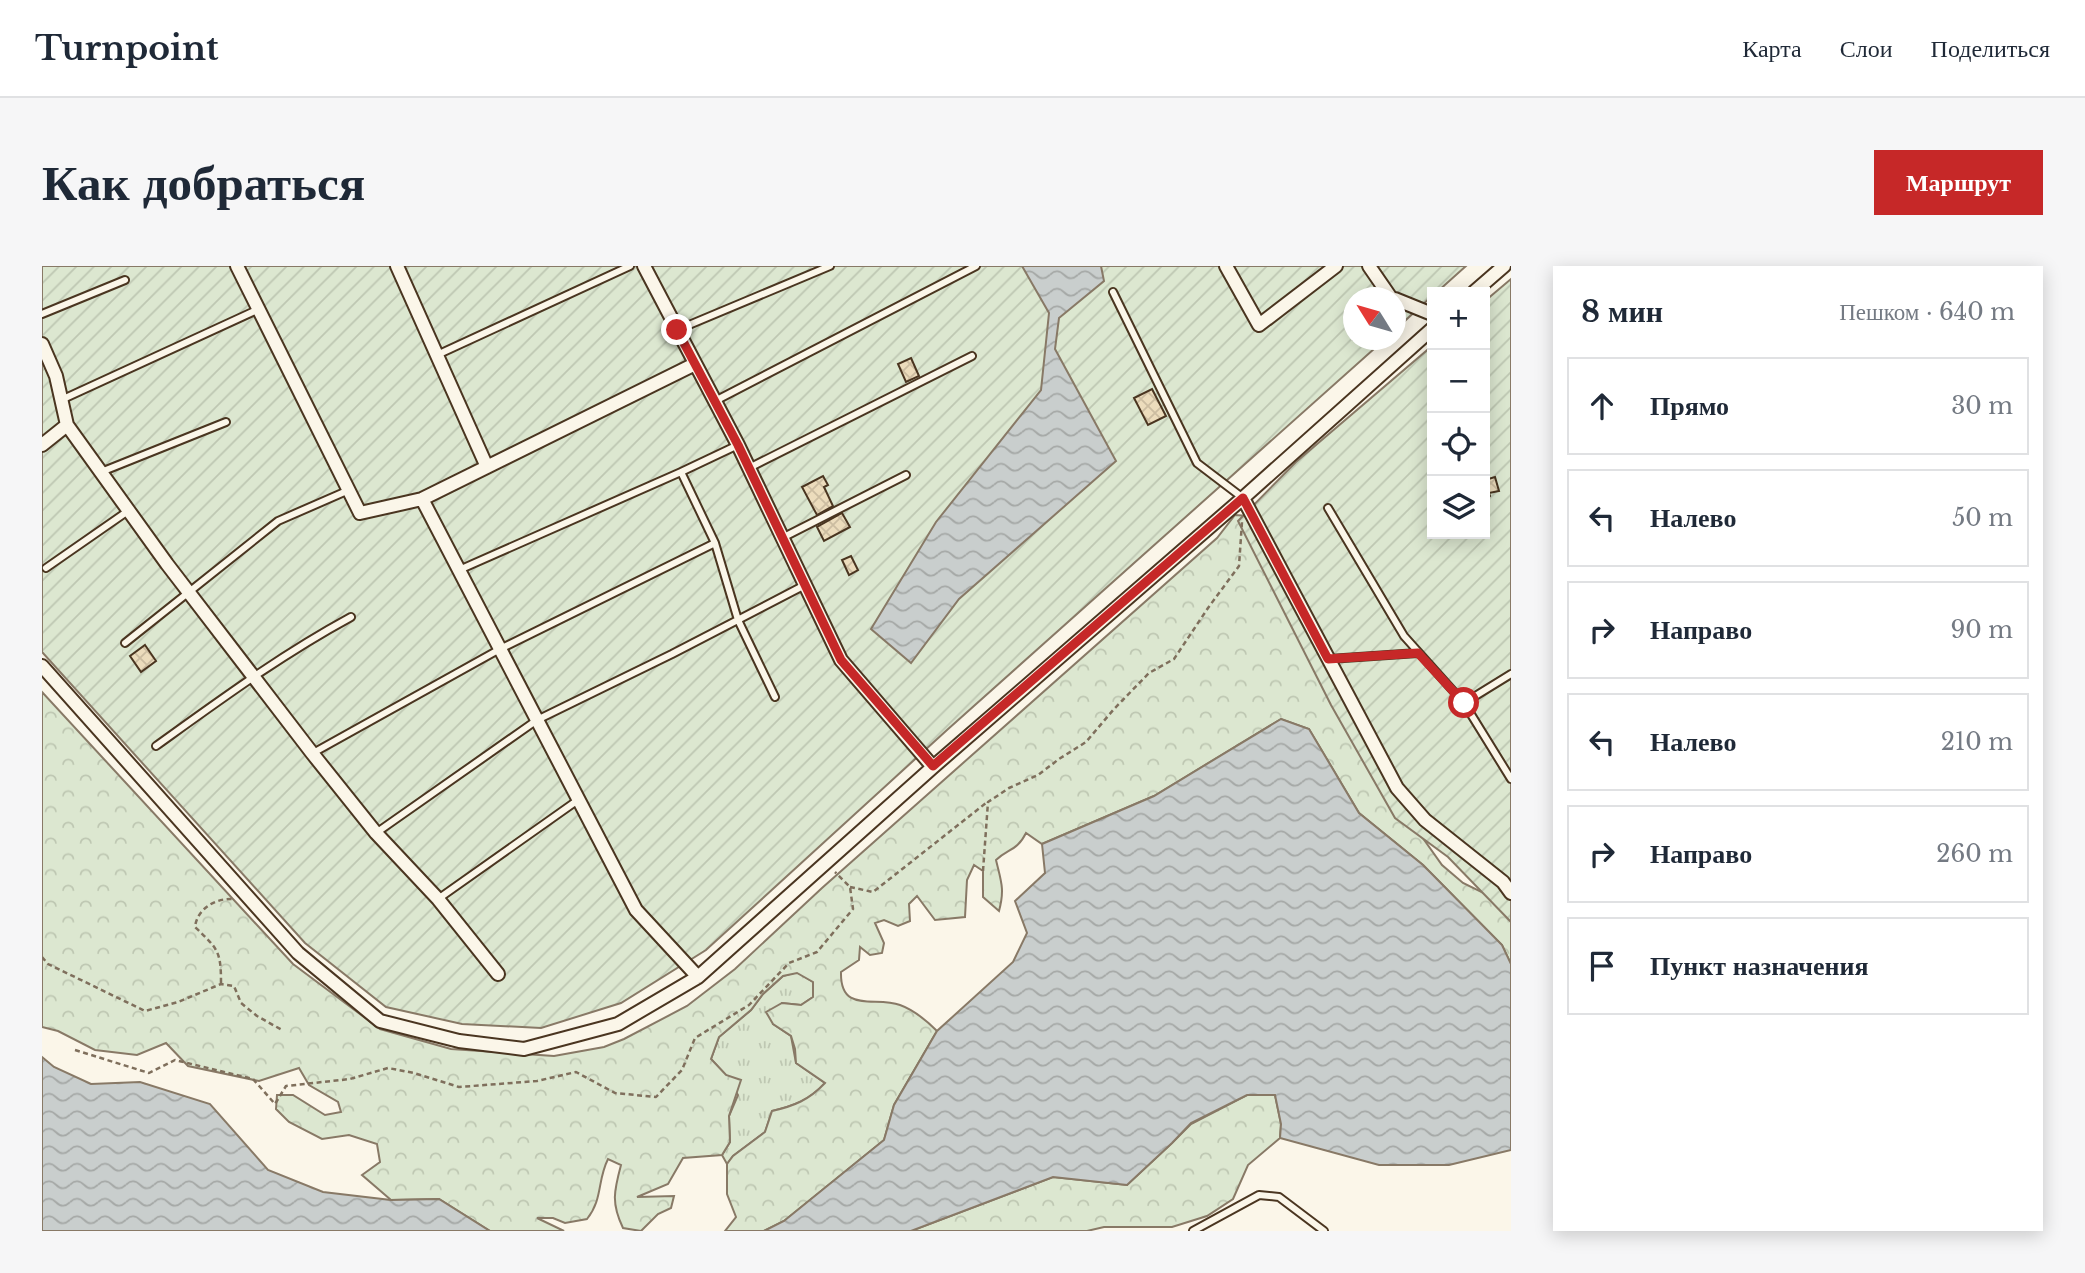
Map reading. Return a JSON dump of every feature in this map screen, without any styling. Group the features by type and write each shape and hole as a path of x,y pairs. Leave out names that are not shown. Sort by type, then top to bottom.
{"street":[{"path":"237,266 360,513 422,499 695,364"},
{"path":"397,266 486,467"},
{"path":"644,266 738,445 841,660 933,766"},
{"path":"1226,266 1259,325 1336,266"},
{"path":"1369,266 1385,287"},
{"path":"1480,287 1504,266"},
{"path":"1406,303 1427,312"},
{"path":"42,666 298,953 380,1021 458,1041 524,1049 618,1024 698,977 933,766 1243,498 1427,333"},
{"path":"42,344 56,376 67,425 129,511 312,754 376,833 438,900 498,974"},
{"path":"42,445 67,425"},
{"path":"1243,498 1397,788 1425,820 1503,882 1511,893"},
{"path":"422,499 636,910 698,977"}],"lane":[{"path":"437,355 630,266"},
{"path":"677,330 830,266"},
{"path":"715,401 976,266"},
{"path":"42,314 125,280"},
{"path":"1113,292 1196,463 1243,498"},
{"path":"61,400 259,309"},
{"path":"749,468 972,356"},
{"path":"101,472 226,422"},
{"path":"459,570 738,445"},
{"path":"681,472 715,544 738,620 775,697"},
{"path":"782,538 906,475"},
{"path":"125,643 278,521 349,490"},
{"path":"1328,508 1404,636 1464,703 1511,779"},
{"path":"46,568 129,511"},
{"path":"312,754 500,649 715,544"},
{"path":"376,833 537,720 805,585"},
{"path":"156,746 254,675 301,644 351,617"},
{"path":"1328,659 1418,653"},
{"path":"1464,703 1511,674"},
{"path":"438,900 579,800"},
{"path":"1193,1231 1259,1195 1279,1197 1324,1231"}],"path":[{"path":"850,887 873,892 988,802 1038,775 1086,742 1149,673 1174,659 1239,566 1243,498"},
{"path":"983,871 988,802"},
{"path":"221,984 218,950 195,927 196,916 204,909 226,899 250,900"},
{"path":"42,957 48,964 145,1011 178,1002 221,984 234,986 241,1003 282,1030"}],"green space":[{"path":"42,266 1466,266 1443,287 1427,287 1427,301 1406,320 1406,287 1343,287 1343,350 1373,350 947,730 706,950 621,1003 541,1028 462,1024 386,1007 305,943 42,652"},
{"path":"1511,279 1511,922 1448,857 1395,818 1331,705 1238,521 1296,462 1427,350 1427,539 1490,539 1490,297"},
{"path":"1235,515 1248,516 1415,827 1442,865 1463,883 1498,900 1511,918 1511,964 1502,945 1423,865 1359,813 1309,729 1281,719 1154,796 1042,844 1026,833 1016,846 996,860 1002,891 999,911 983,897 983,871 974,865 967,880 965,917 935,920 917,896 909,904 910,921 898,926 884,920 875,923 884,943 882,953 870,955 860,947 859,960 841,972 846,994 861,1001 905,1007 937,1031 894,1105 884,1140 784,1221 764,1231 725,1231 736,1217 727,1194 727,1164 733,1156 765,1132 772,1111 801,1101 825,1083 796,1063 791,1036 773,1024 766,1012 782,1003 801,1005 813,997 813,982 797,973 783,976 763,994 751,1010 719,1037 711,1059 726,1075 741,1080 729,1116 730,1142 722,1155 683,1158 668,1184 637,1197 674,1196 671,1208 658,1214 641,1231 623,1228 615,1197 621,1165 608,1159 598,1197 587,1219 565,1223 553,1218 537,1218 564,1231 490,1231 439,1199 391,1200 362,1175 380,1162 377,1144 349,1135 322,1139 289,1122 276,1109 277,1095 293,1095 325,1115 341,1112 338,1102 309,1085 299,1068 259,1081 188,1066 166,1043 137,1055 95,1050 58,1031 42,1027 42,692 293,964 380,1029 451,1049 554,1056 604,1047 624,1039 687,1006 735,969 822,888 1217,538"},
{"path":"797,972 813,982 813,997 801,1005 782,1003 773,1024 791,1036 796,1063 825,1083 801,1101 772,1111 765,1132 733,1156 727,1164 722,1155 730,1142 729,1116 738,1095 726,1075 711,1059 719,1037 751,1010 763,994 783,976"},
{"path":"1247,1095 1275,1095 1281,1124 1280,1138 1248,1165 1233,1199 1207,1216 1172,1227 1104,1227 1087,1231 911,1231 1053,1177 1127,1185 1191,1124"}],"water":[{"path":"1022,266 1101,266 1104,281 1059,318 1055,349 1116,461 959,599 911,663 871,629 936,522 1041,390 1049,313"},
{"path":"1281,719 1309,729 1359,813 1423,865 1502,945 1511,964 1511,1150 1449,1165 1379,1165 1280,1138 1281,1124 1275,1095 1247,1095 1191,1123 1127,1185 1053,1177 911,1231 764,1231 784,1221 884,1140 894,1105 937,1031 1013,962 1027,933 1015,901 1045,873 1042,844 1154,796"},
{"path":"42,1057 54,1067 91,1084 140,1082 210,1104 268,1170 323,1192 391,1200 439,1199 490,1231 42,1231"}],"building":[{"path":"911,358 919,376 906,382 898,364"},
{"path":"1152,389 1166,416 1148,425 1134,398"},
{"path":"823,476 828,485 824,487 833,506 817,515 802,487"},
{"path":"1495,477 1499,491 1490,493 1490,478"},
{"path":"842,513 850,527 824,541 817,527"},
{"path":"851,556 858,570 849,575 842,560"},
{"path":"145,645 156,661 141,672 130,656"}],"route":[{"path":"677,330 738,445 841,660 933,766 1243,498 1328,659 1418,653 1464,703"}]}
